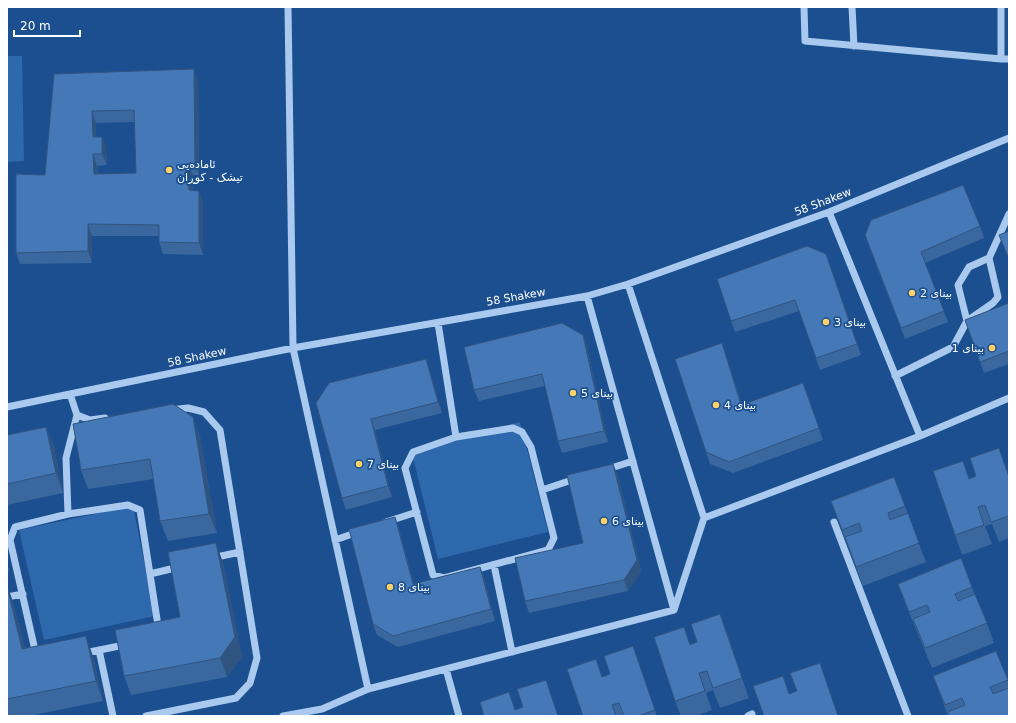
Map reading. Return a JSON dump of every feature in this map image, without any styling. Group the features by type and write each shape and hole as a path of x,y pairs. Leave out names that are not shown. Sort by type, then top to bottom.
{"street":[{"path":"288,7 293,348 368,689"},
{"path":"804,7 805,40 854,46 1001,59 1009,58"},
{"path":"852,7 854,46"},
{"path":"1000,7 1001,59"},
{"name":"58 Shakew","path":"7,407 293,348 587,296 628,284 829,212 1009,138"},
{"path":"829,212 920,436"},
{"path":"895,376 953,347 967,321 993,303 998,297 989,258 1009,214"},
{"path":"967,321 958,284 969,267 989,258"},
{"path":"628,284 704,518 674,610"},
{"path":"587,296 674,610"},
{"path":"438,323 456,437"},
{"path":"68,514 66,458 77,415 70,394"},
{"path":"704,518 920,436 1009,398"},
{"path":"146,716 236,698 250,683 257,658 220,430 204,412 188,408 166,410"},
{"path":"77,415 90,420 113,417"},
{"path":"513,428 522,432 532,447 554,538 548,550 444,578 433,575 405,468 413,452 456,437 513,428"},
{"path":"595,473 633,461"},
{"path":"542,490 587,475"},
{"path":"128,505 140,510 159,632 149,640 45,661 37,659 10,540 15,527 68,514 128,505"},
{"path":"380,525 416,512"},
{"path":"834,522 908,716"},
{"path":"335,540 365,530"},
{"path":"202,561 240,552"},
{"path":"494,564 512,652"},
{"path":"150,574 187,565"},
{"path":"7,598 22,594"},
{"path":"283,716 322,709 368,689 674,610"},
{"path":"99,650 113,716"},
{"path":"446,669 459,716"},
{"path":"748,716 752,714 752,716"}],"shaded area":[{"path":"7,56 22,56 24,161 7,162"},
{"path":"520,422 548,532 438,559 411,449"},
{"path":"133,506 155,616 44,640 19,530"}],"building":[{"name":"ئامادەیی تیشک - کوڕان","path":"194,69 195,164 188,163 189,190 199,191 199,243 159,242 159,225 88,224 88,251 16,253 16,174 45,175 54,74","holes":["134,110 136,173 94,174 93,154 102,154 102,137 93,137 92,111"]},
{"name":"بيناى 2","path":"963,185 980,226 921,252 944,311 901,328 865,235 871,220"},
{"path":"1009,231 1009,259 999,235"},
{"name":"بيناى 3","path":"807,246 826,254 857,344 816,358 795,300 731,321 717,279"},
{"name":"بيناى 1","path":"1009,303 1009,351 980,362 965,320"},
{"name":"بيناى 5","path":"562,323 583,335 604,431 558,441 542,374 474,390 464,347"},
{"name":"بيناى 4","path":"722,343 741,405 803,383 819,428 729,462 706,452 675,359"},
{"name":"بيناى 7","path":"426,359 438,402 371,419 388,486 342,498 316,403 329,383"},
{"path":"173,404 193,417 209,514 160,521 150,459 81,470 73,424"},
{"path":"46,427 56,473 7,484 7,435"},
{"path":"999,448 1009,477 1009,516 991,522 985,505 978,507 984,525 955,535 933,471 963,461 969,479 976,476 970,458"},
{"name":"بيناى 6","path":"613,464 637,560 624,580 525,601 515,558 583,543 567,475"},
{"path":"894,477 905,506 888,513 890,520 908,513 919,543 856,567 845,537 862,531 859,523 842,530 831,501"},
{"name":"بيناى 8","path":"395,517 413,584 480,567 491,609 393,636 373,624 349,529"},
{"path":"216,543 235,637 220,658 124,676 115,630 180,617 168,552"},
{"path":"961,558 972,587 955,594 958,601 975,594 987,623 925,648 913,619 930,612 927,605 909,612 898,584"},
{"path":"7,586 22,649 86,636 96,681 7,699"},
{"path":"720,614 742,678 713,688 707,671 699,673 705,691 675,701 654,637 684,627 690,645 697,642 691,624"},
{"path":"633,646 655,710 638,716 624,716 619,703 612,705 616,716 583,716 567,669 596,659 602,677 610,674 604,656"},
{"path":"996,651 1008,680 990,687 993,694 1009,688 1009,716 950,716 948,712 965,705 962,698 945,705 933,676"},
{"path":"820,663 838,716 764,716 753,686 783,676 789,694 797,691 790,673"},
{"path":"546,680 558,716 484,716 480,702 509,692 515,710 523,707 517,689"}],"place":[{"name":"ئامادەیی تیشک - کوڕان","path":"169,170"},
{"name":"بيناى 2","path":"912,293"},
{"name":"بيناى 3","path":"826,322"},
{"name":"بيناى 1","path":"992,348"},
{"name":"بيناى 5","path":"573,393"},
{"name":"بيناى 4","path":"716,405"},
{"name":"بيناى 7","path":"359,464"},
{"name":"بيناى 6","path":"604,521"},
{"name":"بيناى 8","path":"390,587"}]}
